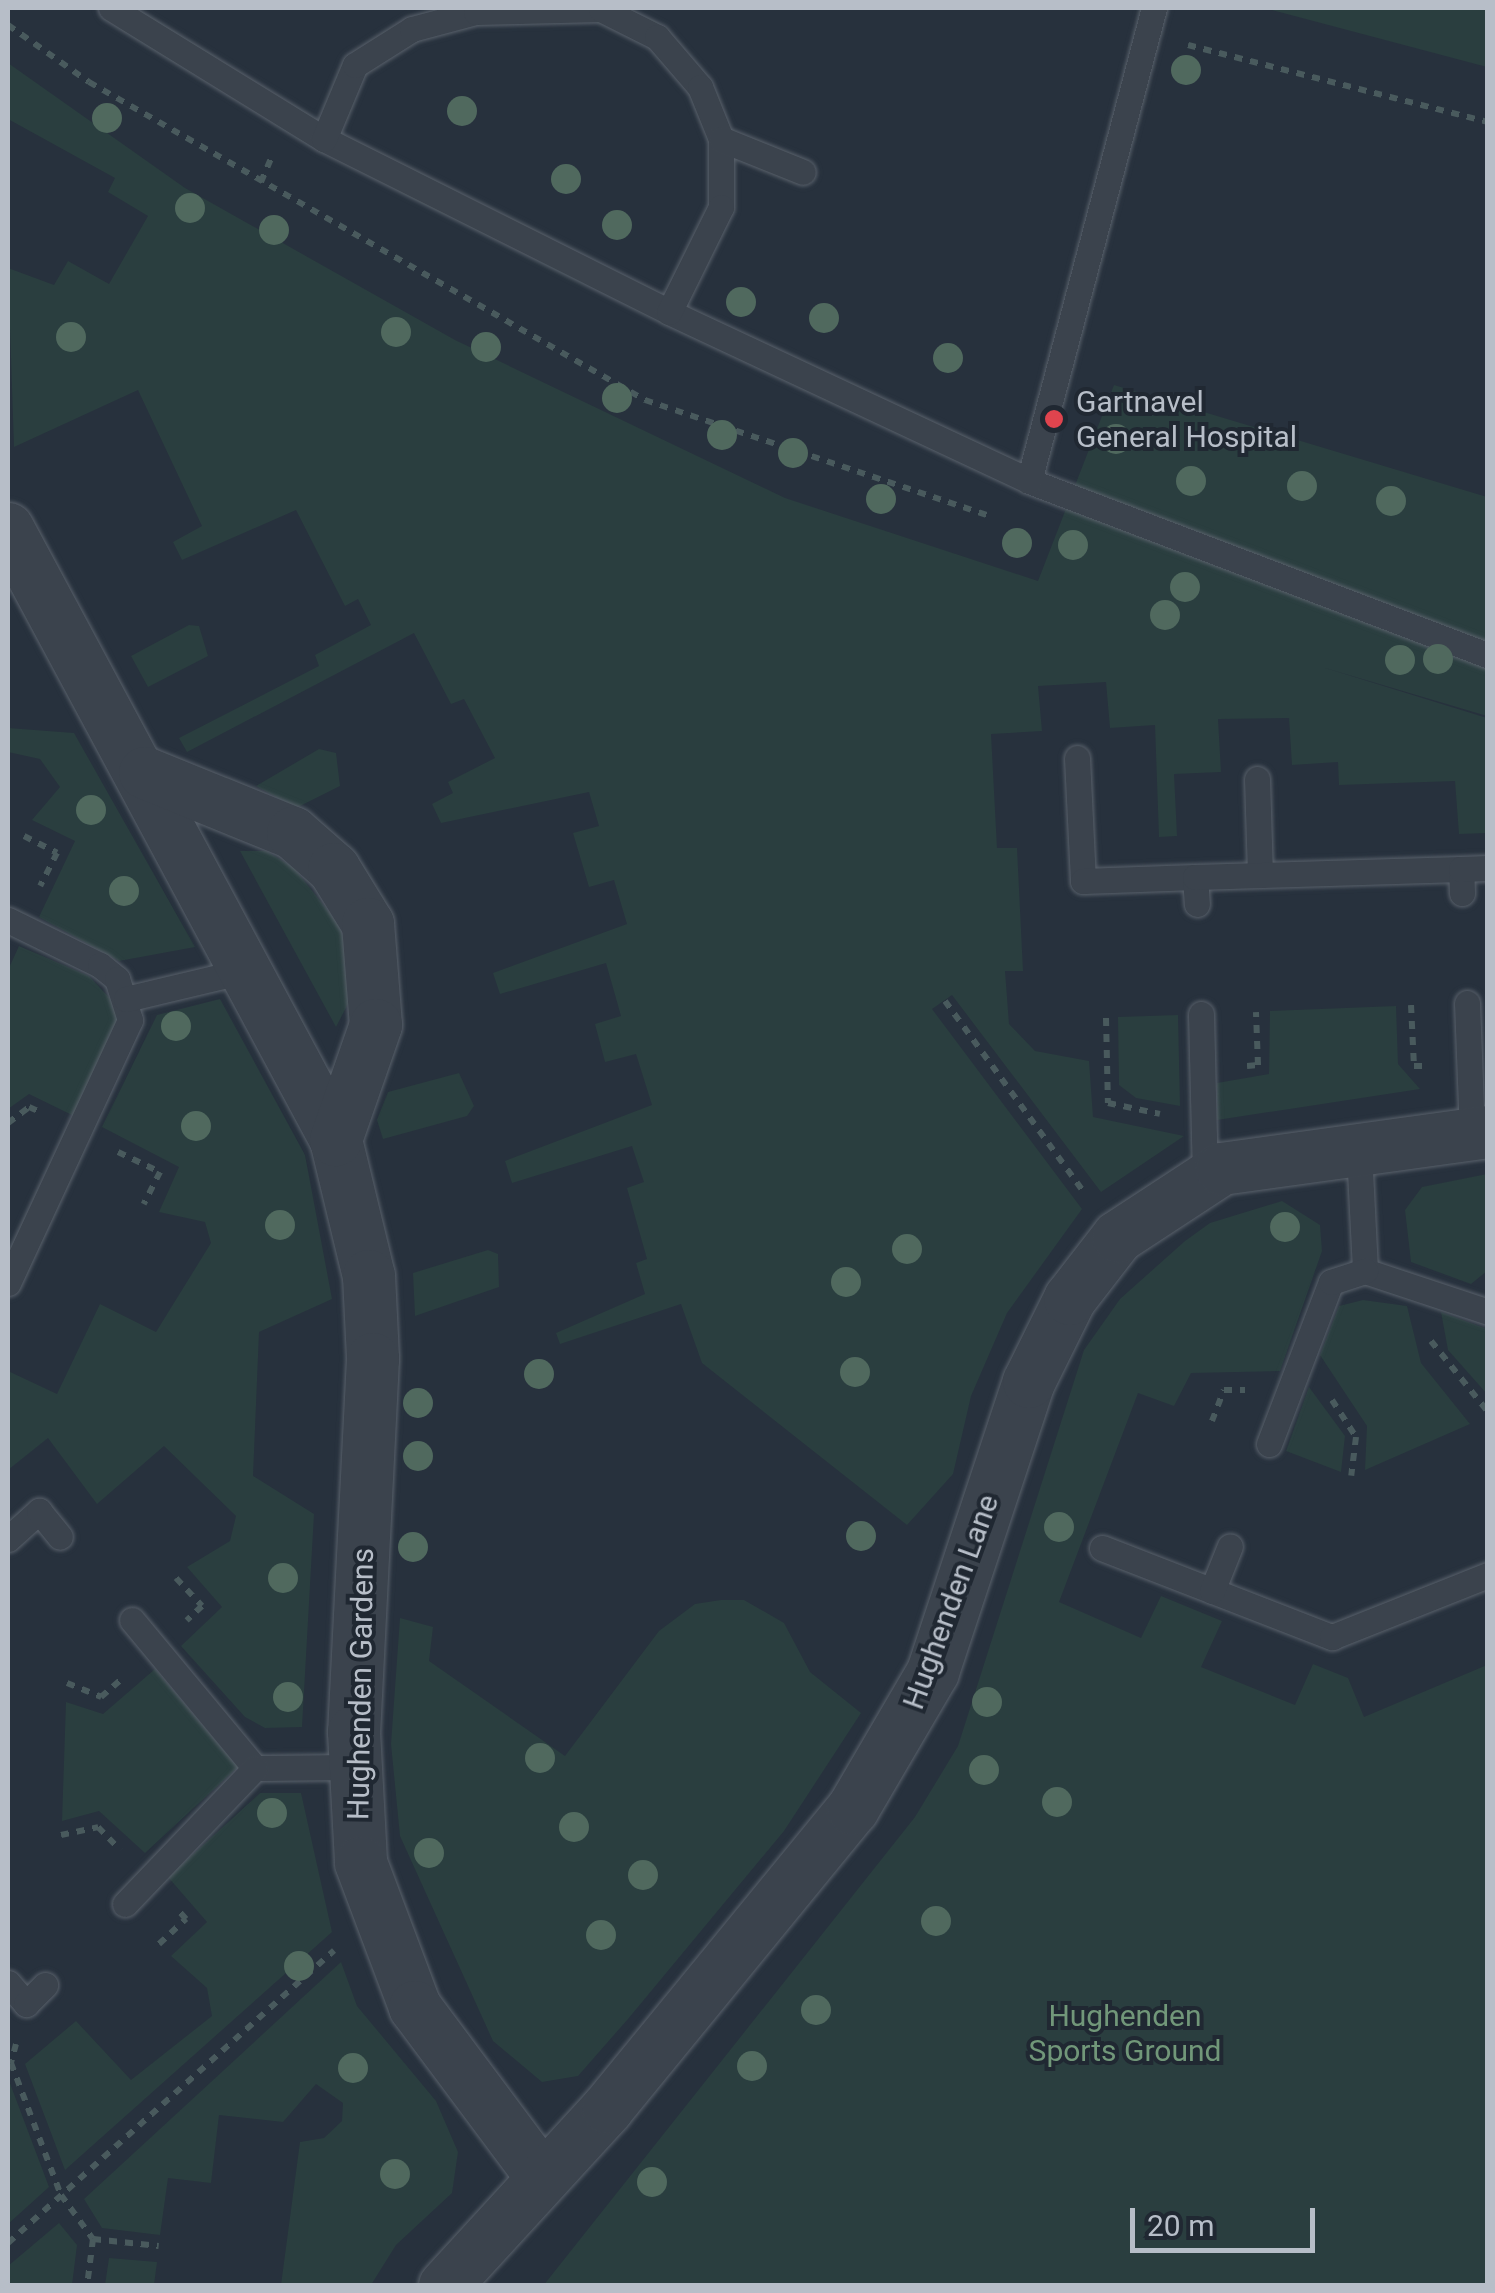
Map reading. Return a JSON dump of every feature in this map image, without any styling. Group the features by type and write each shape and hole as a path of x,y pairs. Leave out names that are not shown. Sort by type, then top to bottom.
{"street":[{"name":"Hughenden Gardens","path":"8,529 145,773 336,1140 369,1276 373,1359 354,1768 375,1912 415,2007 543,2180"},
{"path":"145,773 293,833 334,869 368,924 376,1025 336,1140"},
{"name":"Hughenden Lane","path":"445,2286 543,2180 853,1810 902,1732 933,1672 1029,1382 1070,1299 1118,1237 1205,1178 1480,1133"}],"lane":[{"path":"111,8 324,139 669,312 1029,481 1487,653"},
{"path":"324,139 355,66 412,29 548,8 601,8 657,38 700,88 721,138 722,207 669,312"},
{"path":"1029,481 1151,36 1154,8"},
{"path":"721,138 803,172"},
{"path":"1077,758 1083,881 1260,875 1461,881 1488,868"},
{"path":"1257,780 1260,875"},
{"path":"1196,877 1197,904"},
{"path":"8,920 100,965 126,999 122,1046 8,1282"},
{"path":"126,999 248,970"},
{"path":"1467,1003 1480,1133"},
{"path":"1201,1014 1205,1178"},
{"path":"1359,1152 1366,1272"},
{"path":"1269,1444 1331,1282 1366,1272 1488,1312"},
{"path":"8,1539 39,1511 60,1538"},
{"path":"1212,1591 1230,1546"},
{"path":"1102,1548 1332,1637 1488,1575"},
{"path":"132,1620 255,1768"},
{"path":"125,1904 255,1768 354,1768"},
{"path":"8,1983 26,2004 45,1985"}],"path":[{"path":"1151,36 1488,122"},
{"path":"945,1002 1118,1237"},
{"path":"1106,1018 1108,1103 1203,1123"},
{"path":"1426,1292 1434,1352 1488,1412"},
{"path":"1303,1356 1356,1437 1351,1476"},
{"path":"8,2243 375,1912"},
{"path":"26,2004 10,2063 61,2195 93,2239 87,2286"},
{"path":"93,2239 159,2246"}],"green space":[{"path":"1264,8 1487,8 1487,67"},
{"path":"8,63 185,188 455,340 785,498 1038,581 1114,385 1487,497 1487,716 1322,667 1487,718 1487,833 1459,834 1455,781 1339,785 1338,762 1292,765 1289,718 1218,719 1221,772 1174,774 1177,836 1159,837 1155,725 1110,728 1106,682 1038,686 1042,731 991,734 997,848 1017,848 1023,971 1005,971 1009,1024 1035,1051 1089,1061 1093,1117 1184,1136 1101,1192 952,995 932,1009 1082,1209 1007,1313 971,1396 953,1474 907,1525 702,1363 681,1304 560,1344 556,1333 645,1294 636,1263 647,1259 627,1188 644,1182 632,1146 512,1183 505,1161 652,1105 636,1054 605,1062 595,1024 621,1016 606,963 500,994 493,973 627,924 614,880 589,887 573,833 599,826 589,792 441,823 432,804 453,793 448,782 495,758 464,699 451,704 414,633 187,752 179,738 319,666 315,655 371,625 358,599 345,606 296,510 182,560 173,542 202,526 138,390 14,447 8,268 54,285 68,261 109,284 148,216 108,192 115,178 8,119"},
{"path":"189,625 199,626 208,656 148,687 131,656"},
{"path":"8,728 74,733 195,947 119,961 39,917 75,841 32,820 60,787 40,759 8,752"},
{"path":"319,749 336,753 340,786 296,808 256,786"},
{"path":"240,851 266,851 293,867 341,927 353,994 336,1027"},
{"path":"19,946 89,976 116,1005 118,1026 74,1116 29,1094 8,1109 8,970"},
{"path":"220,999 305,1155 332,1299 259,1332 253,1476 314,1514 302,1727 265,1728 245,1717 181,1646 222,1607 187,1567 230,1541 236,1516 164,1446 97,1504 48,1438 8,1470 8,1371 57,1394 100,1304 156,1332 211,1243 205,1222 159,1212 179,1167 102,1127 157,1015"},
{"path":"1396,1006 1398,1064 1420,1089 1217,1120 1217,1083 1269,1074 1270,1011"},
{"path":"1178,1015 1180,1106 1136,1098 1119,1085 1118,1017"},
{"path":"459,1073 474,1106 467,1116 383,1139 377,1120 388,1092"},
{"path":"1487,1174 1487,1271 1471,1284 1411,1262 1405,1210 1422,1187"},
{"name":"Hughenden Sports Ground","path":"1282,1201 1320,1225 1322,1251 1280,1371 1191,1373 1174,1406 1138,1393 1059,1602 1141,1638 1161,1596 1222,1621 1201,1667 1295,1705 1313,1664 1348,1678 1364,1717 1487,1665 1487,2285 543,2286 915,1817 958,1746 1084,1350 1120,1299 1185,1241 1210,1223"},
{"path":"488,1250 498,1254 499,1287 415,1316 413,1273"},
{"path":"1363,1300 1407,1306 1421,1363 1470,1424 1365,1470 1367,1426 1320,1355 1339,1306"},
{"path":"1441,1312 1487,1329 1487,1394 1448,1350"},
{"path":"1309,1387 1345,1436 1341,1472 1286,1451"},
{"path":"744,1600 784,1623 810,1672 861,1713 784,1831 628,2019 578,2076 542,2082 493,2041 400,1836 391,1744 400,1618 433,1627 429,1661 565,1756 659,1631 695,1604"},
{"path":"155,1669 238,1767 145,1853 99,1811 62,1821 66,1702 103,1714"},
{"path":"260,1793 301,1793 332,1932 65,2170 25,2064 76,2021 131,2080 212,2016 207,1988 171,1956 207,1922 168,1877"},
{"path":"341,1962 357,2006 436,2101 458,2152 452,2193 396,2245 371,2285 281,2285 300,2142 324,2138 342,2121 343,2103 316,2084 283,2122 219,2115 211,2183 168,2178 160,2235 102,2228 84,2199"},
{"path":"8,2078 49,2187 8,2224"},
{"path":"59,2223 77,2245 72,2285 8,2285 8,2266"},
{"path":"109,2258 157,2262 154,2285 105,2285"}],"place":[{"name":"Gartnavel General Hospital","path":"1054,419"}]}
